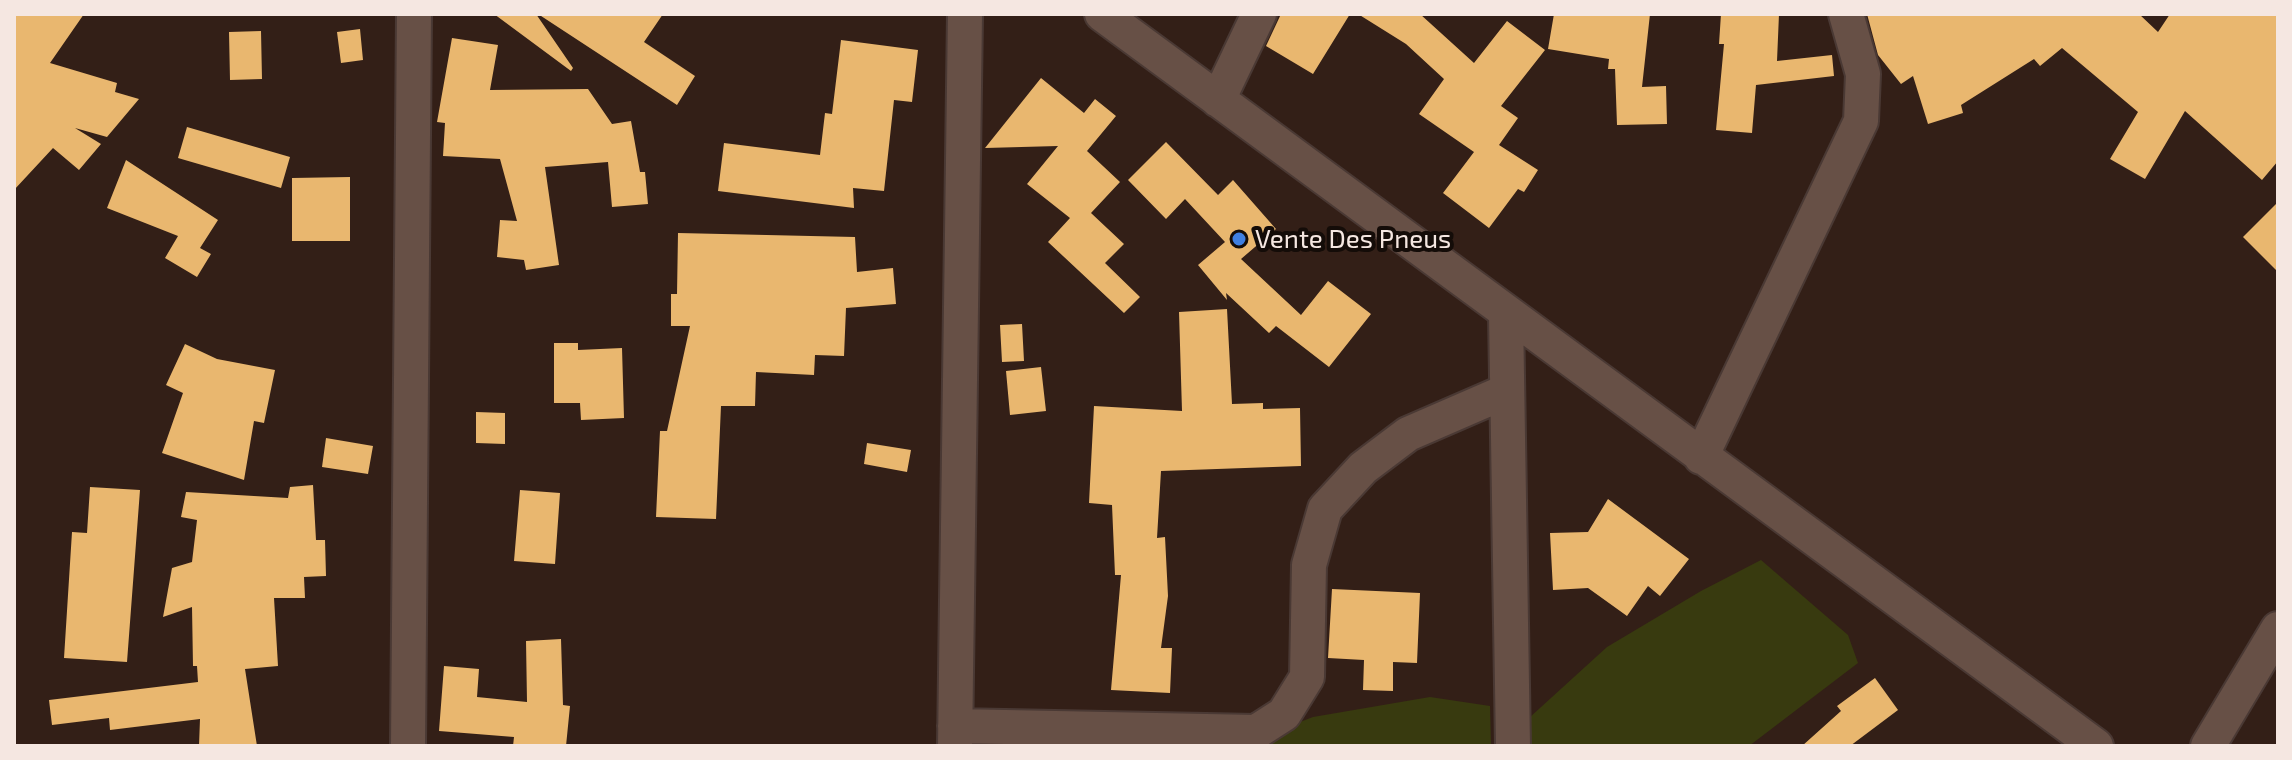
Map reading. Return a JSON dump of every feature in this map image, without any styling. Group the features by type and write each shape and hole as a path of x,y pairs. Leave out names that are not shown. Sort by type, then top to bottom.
{"street":[{"path":"408,746 414,14"},
{"path":"965,14 955,736 1256,732 1284,714 1307,677 1309,565 1325,509 1363,468 1408,434 1507,391"},
{"path":"1102,14 2096,746"},
{"path":"1218,100 1259,14"},
{"path":"1701,457 1861,121 1863,74 1846,14"},
{"path":"1506,314 1513,746"},
{"path":"2208,746 2278,629"}],"shaded area":[{"path":"1761,560 1848,635 1858,663 1749,746 1529,746 1529,718 1607,647 1701,591"},
{"path":"1430,697 1490,706 1491,746 1238,746 1313,717"}],"building":[{"path":"14,14 84,14 50,63 117,83 115,92 139,99 107,137 75,128 101,144 79,170 53,148 14,190"},
{"path":"494,14 536,14 573,68 571,71"},
{"path":"538,14 663,14 644,42 695,76 677,105"},
{"path":"1281,14 1350,14 1313,74 1266,46"},
{"path":"1358,14 1420,14 1474,63 1507,21 1545,50 1501,106 1518,118 1499,145 1538,170 1524,192 1518,189 1489,228 1443,193 1474,152 1419,114 1444,79 1406,44"},
{"path":"1554,14 1650,14 1642,87 1666,86 1667,124 1617,125 1615,69 1608,69 1609,59 1548,49"},
{"path":"1721,14 1779,14 1777,61 1832,55 1834,76 1756,85 1752,133 1716,130 1724,44 1719,44"},
{"path":"1867,14 2139,14 2158,32 2170,14 2278,14 2278,161 2262,180 2185,111 2145,179 2110,159 2138,112 2062,48 2040,66 2034,59 1961,105 1963,113 1928,124 1913,76 1901,84 1878,55"},
{"path":"360,29 363,60 341,63 337,32"},
{"path":"261,31 262,79 230,80 229,32"},
{"path":"452,38 498,45 490,90 588,89 612,124 631,121 640,172 645,172 648,204 612,207 608,162 545,167 559,265 526,270 524,260 497,257 500,220 517,221 500,159 443,156 445,123 437,122"},
{"path":"841,40 918,50 912,102 894,100 884,191 853,188 854,208 718,191 724,143 820,155 825,113 832,114"},
{"path":"1041,78 1084,113 1095,99 1116,116 1087,151 1120,182 1091,213 1124,244 1105,263 1140,297 1124,313 1048,242 1070,218 1027,184 1058,146 985,148"},
{"path":"187,127 290,157 281,188 178,158"},
{"path":"1166,142 1218,195 1233,180 1276,229 1241,259 1301,315 1328,281 1371,314 1329,367 1276,326 1269,333 1226,293 1227,300 1198,265 1225,242 1185,199 1166,219 1128,180"},
{"path":"126,160 218,220 200,248 211,254 197,277 165,258 178,236 107,208"},
{"path":"350,177 350,241 292,241 292,178"},
{"path":"2278,202 2278,272 2243,237"},
{"path":"678,233 855,237 857,272 893,268 896,304 846,308 844,356 815,355 814,375 756,372 755,406 721,406 716,519 656,517 660,431 667,431 690,326 671,326 671,294 677,294"},
{"path":"1227,309 1232,404 1263,403 1263,409 1300,408 1301,466 1161,471 1157,538 1165,537 1168,596 1161,648 1172,648 1170,693 1111,690 1121,575 1115,575 1112,505 1089,503 1094,406 1182,411 1179,312"},
{"path":"1022,324 1024,361 1002,362 1000,325"},
{"path":"554,343 578,343 578,350 622,348 624,418 581,420 580,403 554,403"},
{"path":"185,344 217,359 275,370 264,423 254,421 244,480 162,453 183,393 166,385"},
{"path":"1041,367 1046,411 1010,415 1006,371"},
{"path":"476,412 505,413 505,444 476,443"},
{"path":"326,438 373,446 368,474 322,467"},
{"path":"867,443 911,450 907,472 864,464"},
{"path":"313,485 316,540 325,540 326,576 304,577 305,598 274,598 278,666 245,669 257,746 199,746 200,719 110,730 109,718 52,725 49,700 198,682 197,666 193,666 192,607 163,617 172,568 192,562 197,520 181,517 186,492 288,498 290,487"},
{"path":"90,487 140,490 127,662 64,658 72,532 87,533"},
{"path":"520,490 560,493 555,564 514,561"},
{"path":"1608,499 1689,559 1660,596 1648,586 1627,616 1588,588 1553,590 1550,533 1588,532"},
{"path":"1332,589 1420,593 1417,663 1393,662 1393,691 1363,690 1364,660 1328,658"},
{"path":"561,639 563,705 570,706 566,746 513,746 514,737 439,731 444,666 479,669 477,697 527,702 526,641"},
{"path":"1875,678 1898,710 1850,746 1802,746 1841,711 1837,706"}],"place":[{"name":"Vente Des Pneus","path":"1239,239"}]}
